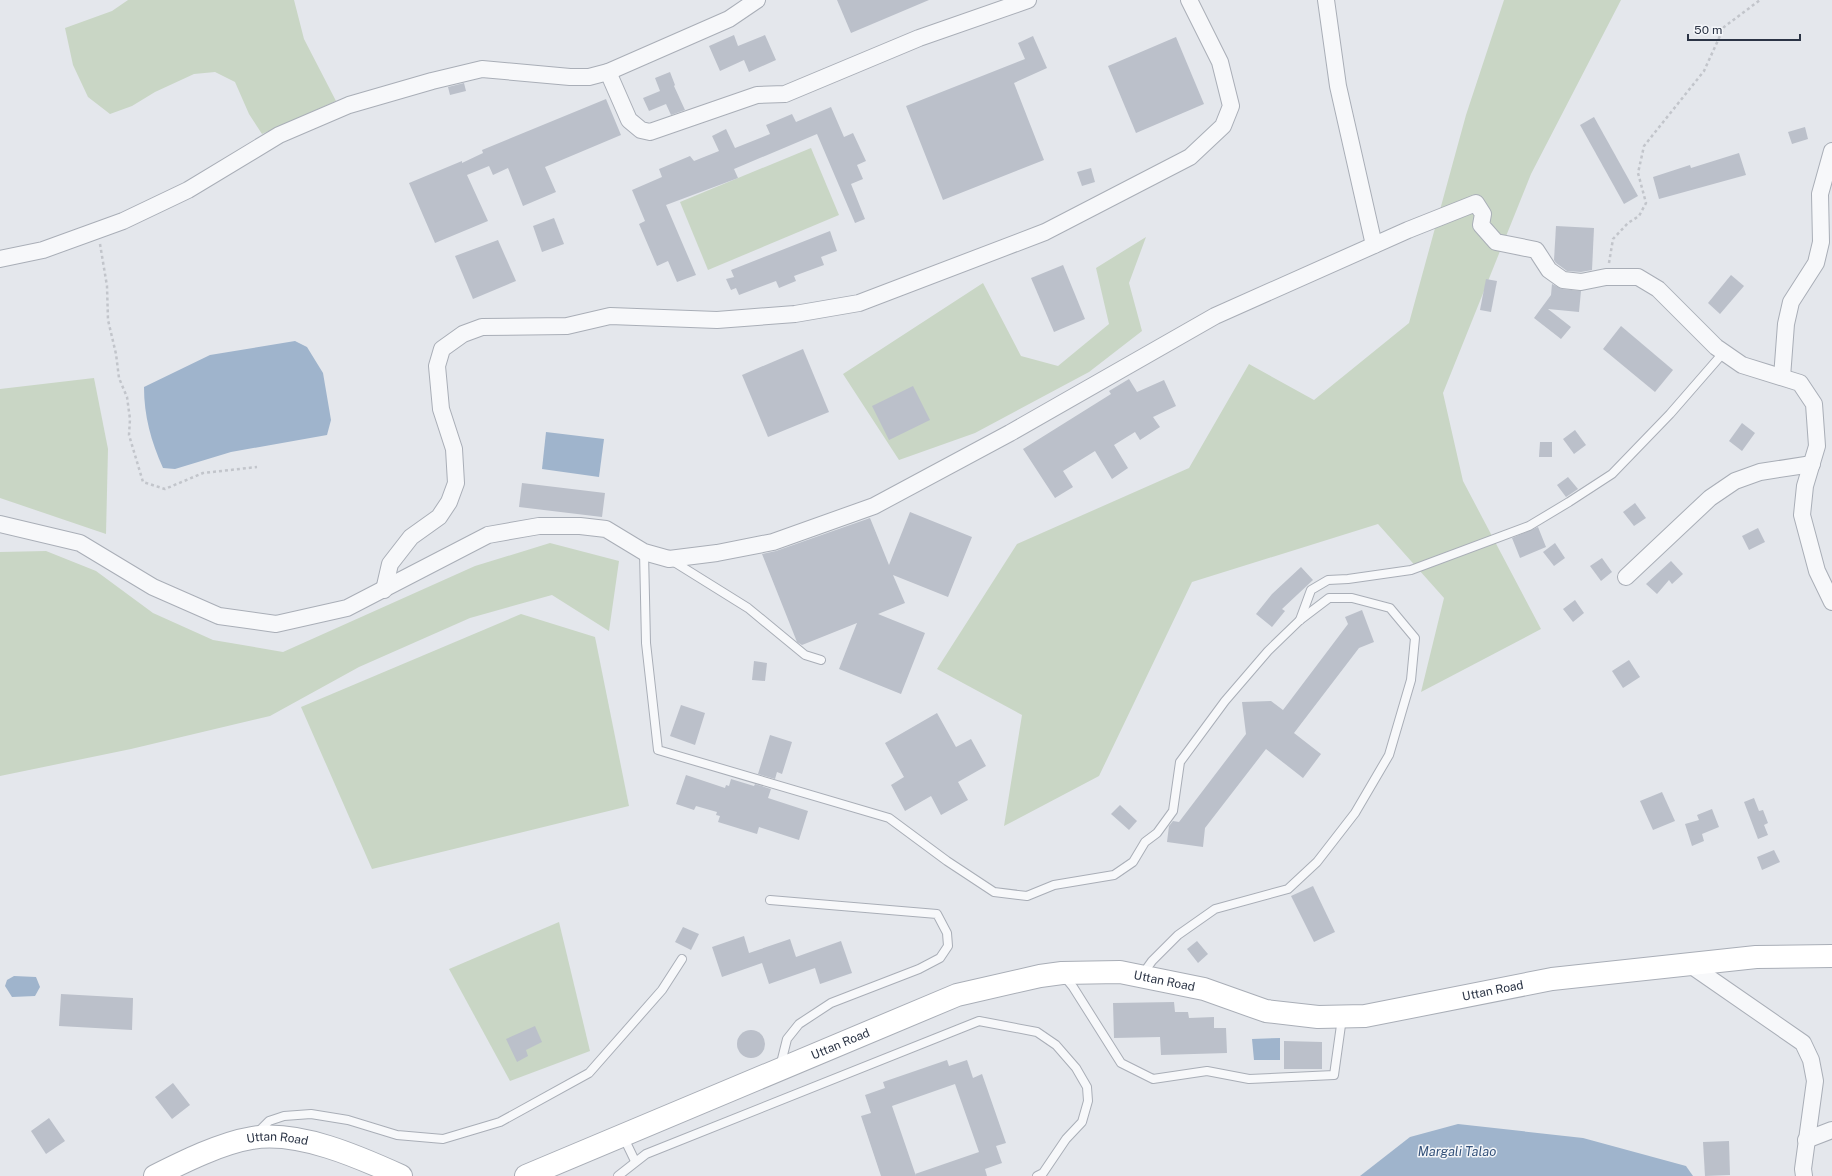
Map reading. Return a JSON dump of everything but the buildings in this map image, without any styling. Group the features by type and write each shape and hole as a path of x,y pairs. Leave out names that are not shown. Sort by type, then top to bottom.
{"main road":[{"name":"Uttan Road","path":"526,1176 957,995 1040,976 1120,972 1204,989 1266,1011 1318,1017 1342,1017 1365,1016 1552,979 1756,956 1832,956"},
{"name":"Uttan Road","path":"155,1176 198,1156 252,1138 271,1137 297,1140 335,1150 401,1176"}],"street":[{"path":"0,259 43,250 123,221 188,190 279,135 349,105 432,81 482,69 570,77 589,77 608,72 729,19 757,0"},
{"path":"608,72 629,120 641,130 650,132 757,95 785,94 919,38 1028,0"},
{"path":"384,590 390,564 411,537 439,517 449,502 456,482 454,450 441,409 437,366 442,349 463,334 482,327 567,326 610,316 717,320 796,314 859,303 1045,232 1190,157 1223,126 1231,106 1220,62 1189,0"},
{"path":"1326,0 1338,86 1374,245"},
{"path":"1782,377 1786,324 1791,302 1816,263 1821,242 1820,194 1832,151"},
{"path":"0,524 80,543 153,587 219,616 276,624 347,608 488,535 540,526 580,526 606,529 644,552 669,559 717,553 773,542 874,506 1010,433 1215,316 1374,245 1476,204 1483,214 1482,225 1496,242 1536,250 1549,270 1563,280 1582,282 1606,277 1638,277 1658,289 1716,347 1742,365 1800,383 1814,404 1817,446 1805,486 1802,515 1817,571 1832,602"},
{"path":"1626,577 1710,498 1735,480 1760,472 1812,464"},
{"path":"1689,964 1803,1043 1811,1060 1814,1080 1806,1140 1803,1169 1804,1176"},
{"path":"1806,1140 1832,1130"}],"lane":[{"path":"1300,620 1311,590 1328,580 1348,579 1411,570 1529,526 1569,502 1612,474 1670,414 1724,352"},
{"path":"644,552 646,643 658,750 890,818 947,861 994,892 1027,896 1054,885 1114,875 1133,862 1145,842 1157,833 1173,811 1180,762 1225,702 1263,656 1300,620 1329,598 1352,598 1390,608 1415,638 1411,680 1389,755 1355,813 1317,862 1288,889 1215,909 1178,935 1152,961 1142,976"},
{"path":"669,559 748,608 804,654 821,660"},
{"path":"770,900 937,914 947,933 948,946 940,958 919,969 831,1003 799,1024 787,1039 780,1070"},
{"path":"252,1138 269,1121 284,1116 311,1114 348,1120 397,1135 443,1139 500,1122 589,1073 662,990 682,958"},
{"path":"1062,974 1073,987 1121,1063 1153,1079 1207,1071 1249,1079 1334,1075 1342,1017"},
{"path":"618,1176 635,1161 646,1154 979,1021 1037,1032 1056,1045 1076,1068 1087,1087 1088,1101 1082,1122 1066,1139 1043,1173 1037,1176"},
{"path":"623,1135 635,1161"}],"path":[{"path":"1606,277 1612,239 1628,222 1639,216 1646,203 1638,173 1644,146 1704,71 1724,27 1760,0"},
{"path":"96,230 107,286 108,320 116,354 119,378 127,397 130,419 129,436 143,482 165,489 202,473 257,467"}],"green space":[{"path":"128,0 294,0 304,39 336,101 262,134 249,114 235,82 215,72 194,74 155,92 132,106 110,114 88,97 73,65 65,28 112,11"},
{"path":"1504,0 1621,0 1531,174 1443,393 1463,481 1541,629 1421,692 1444,598 1378,524 1192,582 1099,776 1004,826 1022,715 937,669 1017,544 1189,468 1249,364 1314,400 1409,323 1466,115"},
{"path":"811,148 839,215 708,270 680,202"},
{"path":"1146,237 1129,283 1142,331 1089,372 975,433 899,460 843,374 983,283 1021,356 1058,366 1109,324 1096,268"},
{"path":"94,378 108,449 106,534 0,498 0,389"},
{"path":"550,543 619,561 609,631 552,595 470,618 359,667 270,716 131,749 0,776 0,552 46,551 96,571 153,613 213,640 283,652 475,566"},
{"path":"521,614 595,637 629,806 372,869 301,707"},
{"path":"559,922 590,1051 510,1081 449,969"}],"water":[{"path":"295,341 307,347 323,373 331,420 327,435 231,452 175,469 163,468 149,428 145,408 144,387 210,355"},
{"path":"546,432 604,439 599,477 542,469"},
{"path":"14,976 36,977 40,987 35,996 12,997 5,986 7,980"},
{"path":"1280,1038 1280,1060 1254,1060 1252,1039"},
{"name":"Margali Talao","path":"1458,1124 1583,1138 1686,1166 1693,1176 1360,1176 1410,1137"}]}
